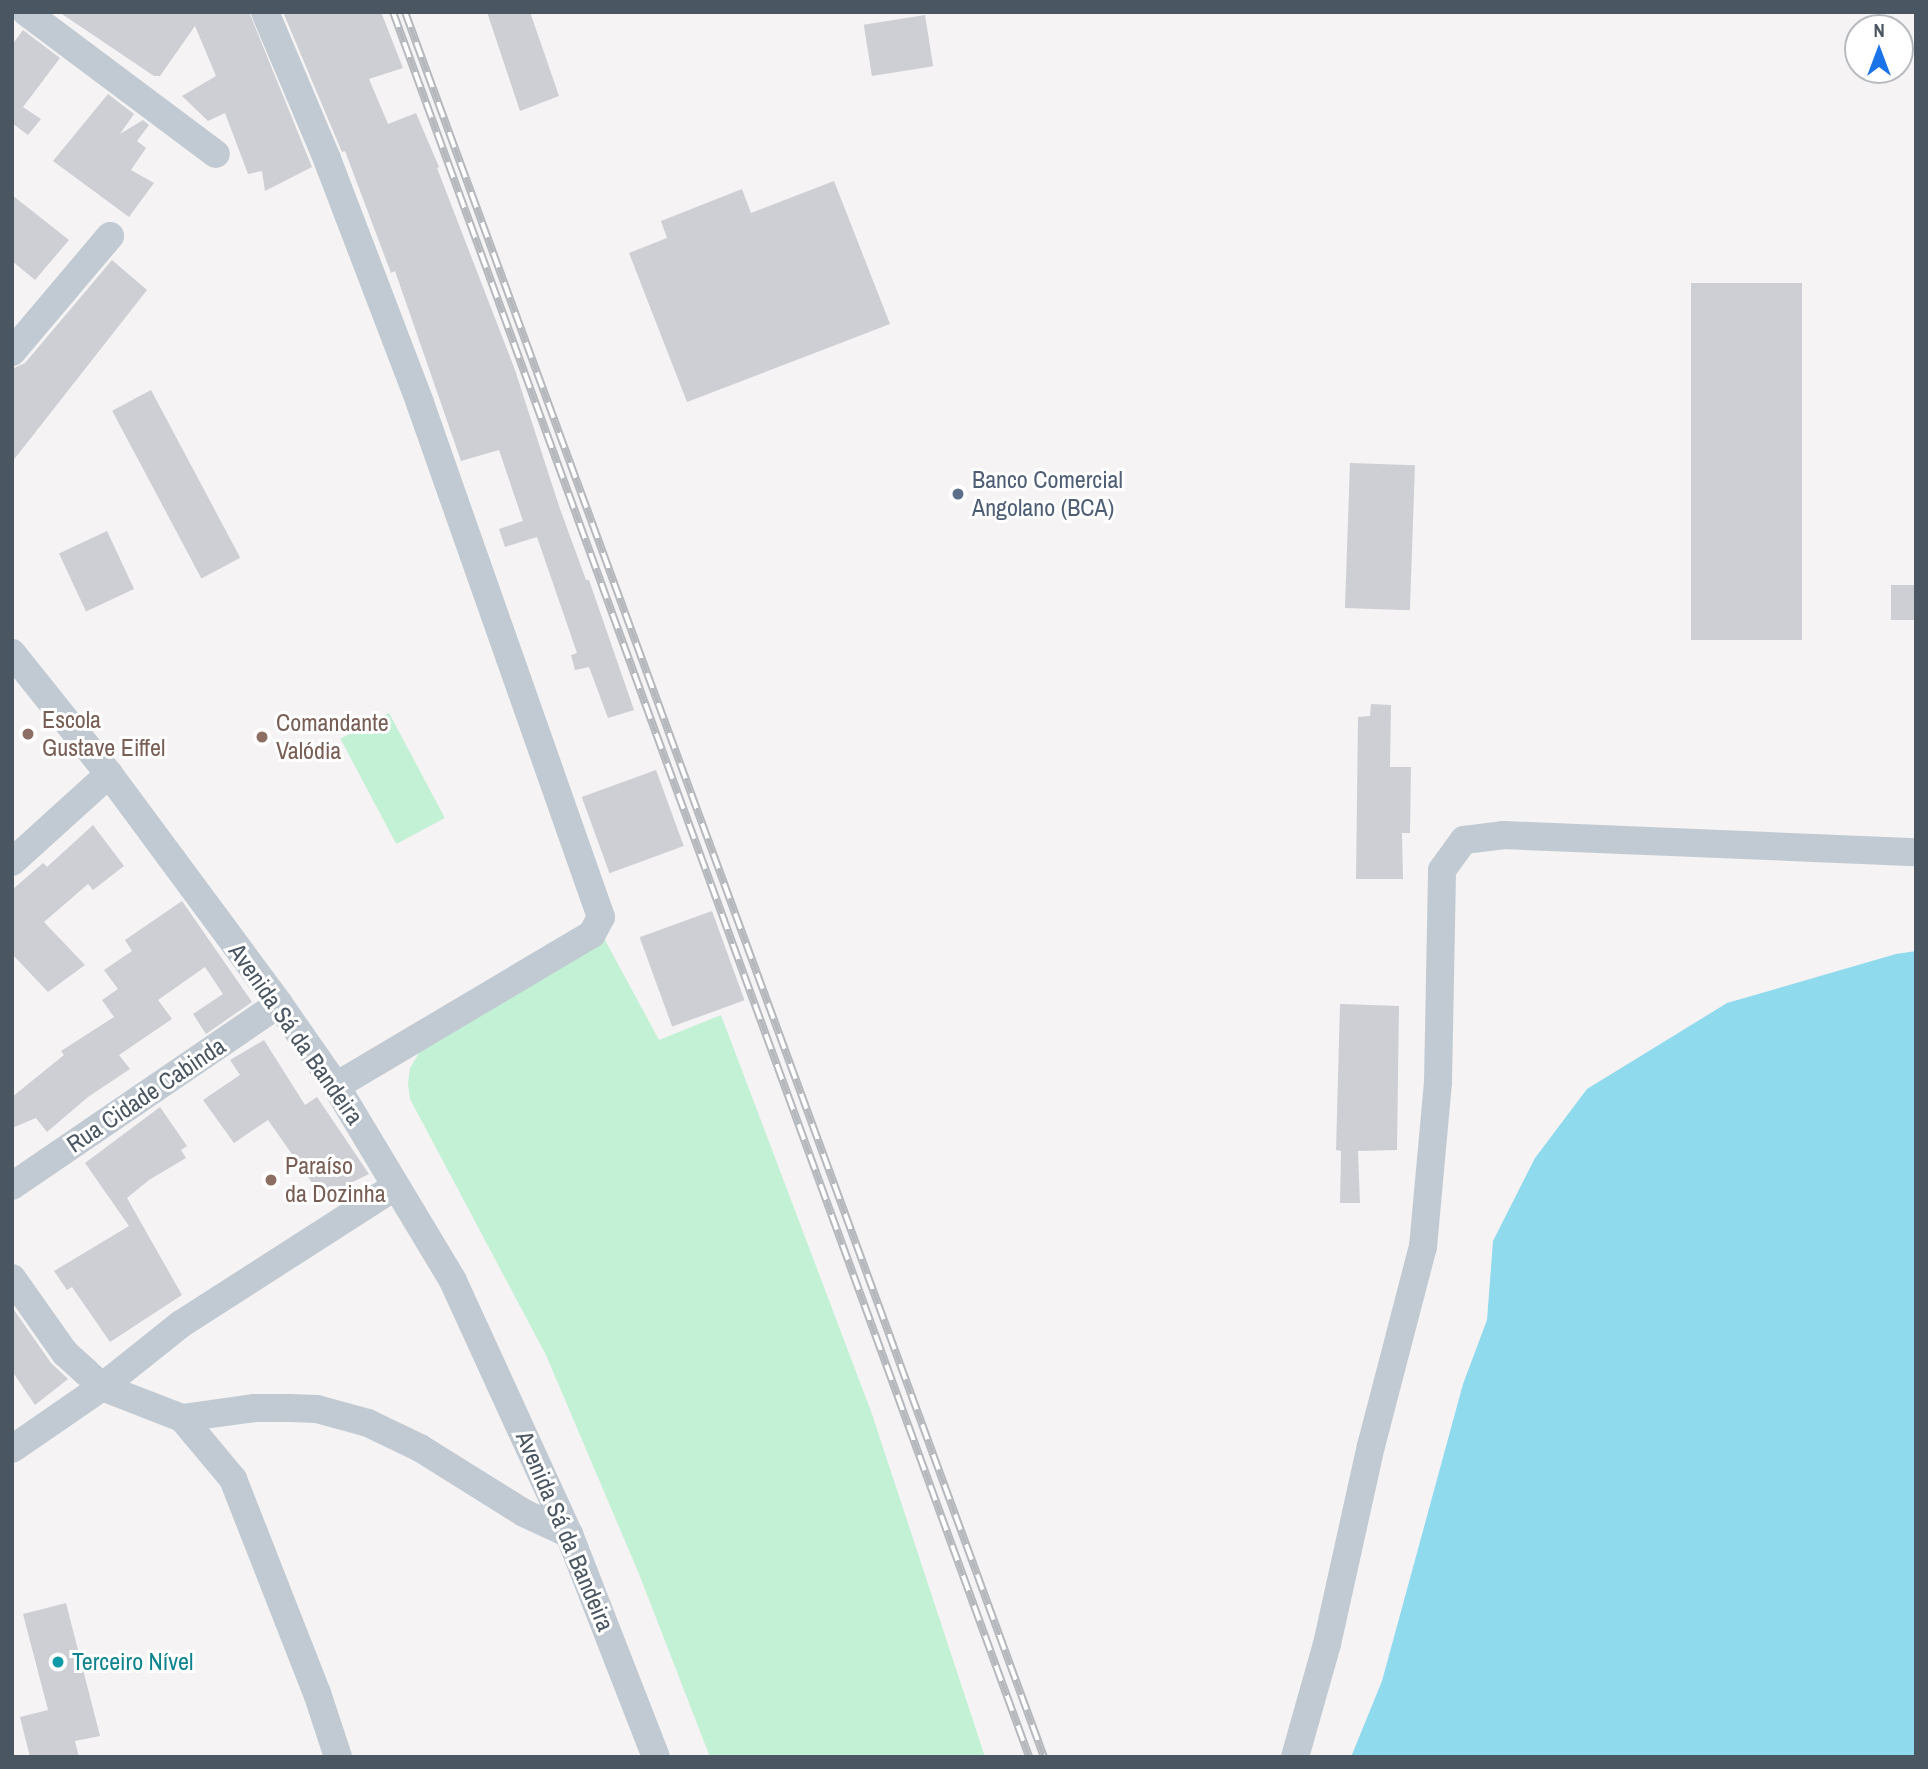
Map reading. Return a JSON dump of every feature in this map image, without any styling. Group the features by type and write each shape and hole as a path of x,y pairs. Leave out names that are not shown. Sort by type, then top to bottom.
{"street":[{"path":"12,18 17,12"},
{"path":"26,12 216,154"},
{"path":"265,12 327,159 421,402 601,917 592,934 336,1086"},
{"path":"12,352 110,236"},
{"name":"Avenida Sá da Bandeira","path":"12,653 109,774 279,1004 336,1086 453,1281 569,1534 656,1757"},
{"path":"12,862 109,774"},
{"path":"1295,1757 1327,1644 1371,1446 1423,1247 1438,1082 1442,870 1464,839 1503,835 1916,852"},
{"name":"Rua Cidade Cabinda","path":"12,1186 279,1004"},
{"path":"12,1449 102,1387 181,1324 396,1186"},
{"path":"12,1278 65,1353 102,1387 182,1418 233,1479 317,1693 338,1757"},
{"path":"182,1418 255,1408 289,1408 317,1409 368,1423 421,1448 524,1513 569,1534"}],"green space":[{"path":"389,713 445,818 396,844 340,739"},
{"path":"605,940 659,1040 721,1015 872,1414 985,1757 710,1757 639,1574 546,1355 410,1099 410,1068 425,1043"}],"water":[{"path":"1916,951 1916,1757 1351,1757 1382,1681 1463,1384 1487,1320 1493,1241 1535,1158 1587,1089 1727,1003 1896,954"}],"building":[{"path":"59,12 249,12 312,167 265,191 262,171 248,174 225,113 208,121 182,96 216,76 195,26 160,76 154,76"},
{"path":"283,12 381,12 403,68 369,79 388,124 416,113 439,167 437,168 515,370 559,506 586,580 589,580 634,710 608,718 589,667 575,670 571,655 577,653 537,537 505,547 499,529 523,521 499,450 461,461 395,271 391,273 345,151 342,152"},
{"path":"487,12 530,12 559,96 520,111"},
{"path":"925,15 933,66 872,76 864,25"},
{"path":"23,30 60,58 23,107 41,119 28,135 12,123 12,45"},
{"path":"108,94 134,114 120,134 143,120 149,125 137,141 146,148 131,170 154,183 129,217 53,161"},
{"path":"834,181 890,324 687,402 629,253 667,238 661,221 742,189 751,213"},
{"path":"12,195 69,240 35,280 12,261"},
{"path":"112,260 147,290 12,462 12,369 25,363"},
{"path":"1691,283 1802,283 1802,640 1691,640"},
{"path":"151,390 240,558 201,578 112,411"},
{"path":"1350,463 1415,465 1410,610 1345,608"},
{"path":"107,531 134,589 86,611 59,553"},
{"path":"1891,585 1916,585 1916,620 1891,620"},
{"path":"1371,704 1391,705 1390,767 1411,767 1410,833 1402,833 1403,879 1356,879 1358,717 1370,716"},
{"path":"656,770 684,846 609,873 582,797"},
{"path":"93,825 124,866 93,890 88,884 44,922 85,965 48,992 12,954 12,890 43,863 47,867"},
{"path":"182,901 252,1002 206,1034 193,1014 223,994 205,967 158,1000 172,1019 119,1055 130,1069 88,1097 47,1132 36,1118 12,1128 12,1097 64,1055 61,1051 114,1017 102,1000 118,989 104,970 132,951 125,940"},
{"path":"712,911 744,1000 672,1027 640,937"},
{"path":"1340,1004 1399,1006 1397,1150 1358,1151 1360,1203 1340,1203 1341,1151 1336,1150"},
{"path":"264,1040 305,1105 317,1097 369,1174 322,1197 268,1120 234,1143 203,1100 240,1075 230,1060"},
{"path":"160,1107 187,1146 181,1150 186,1158 149,1180 127,1198 182,1295 110,1342 72,1287 67,1290 54,1271 129,1226 85,1163"},
{"path":"12,1307 51,1363 68,1379 35,1405 12,1371"},
{"name":"Terceiro Nível","path":"66,1603 100,1736 75,1741 79,1757 30,1757 20,1717 48,1710 23,1614"}],"railway":[{"path":"393,12 1029,1757"},
{"path":"405,12 1044,1757"}],"place":[{"name":"Banco Comercial Angolano (BCA)","path":"958,494"},
{"name":"Escola Gustave Eiffel","path":"28,734"},
{"name":"Comandante Valódia","path":"262,737"},
{"name":"Paraíso da Dozinha","path":"271,1180"},
{"name":"Terceiro Nível","path":"58,1662"}]}
